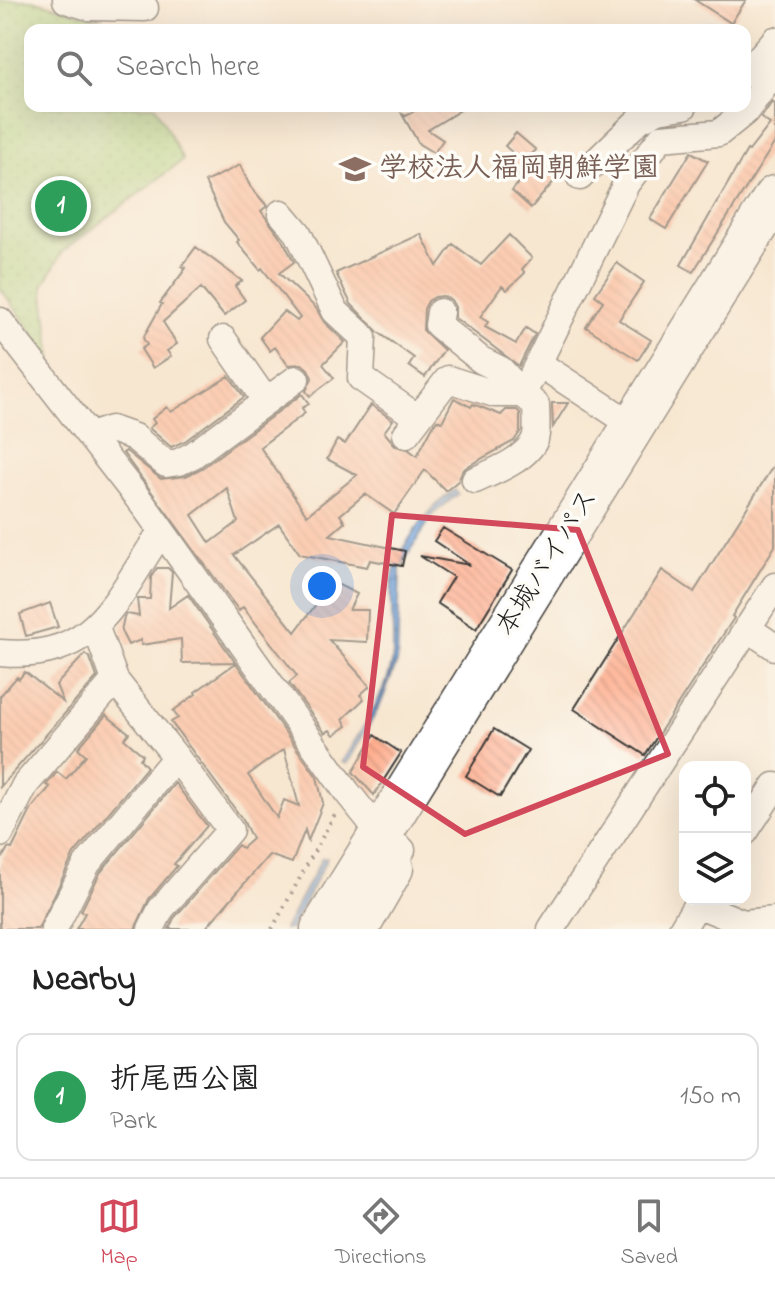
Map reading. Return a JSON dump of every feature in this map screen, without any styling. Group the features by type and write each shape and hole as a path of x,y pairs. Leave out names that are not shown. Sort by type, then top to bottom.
{"highway":[{"name":"本城バイパス","path":"357,929 391,841 634,426 775,197"},
{"name":"本城バイパス","path":"322,929 391,841 488,704 686,389 775,238"}],"street":[{"path":"66,0 89,7 145,8"},
{"path":"751,67 775,40"},
{"path":"751,104 775,72"},
{"path":"580,177 639,120 654,112"},
{"path":"708,134 717,112"},
{"path":"523,394 626,184 661,138 719,133 745,112"},
{"path":"281,213 298,233 335,311 363,337 361,378 412,426 448,379 495,394 523,394"},
{"path":"440,312 438,325 481,360 501,370 536,405 536,438 528,448 504,467 475,480"},
{"path":"0,321 161,532 347,792 391,841"},
{"path":"223,339 266,401"},
{"path":"538,363 634,426"},
{"path":"90,436 111,429 134,437 166,464 179,462 296,379"},
{"path":"4,659 45,653 72,644 96,628 161,532"},
{"path":"551,929 775,586"},
{"path":"96,628 115,680 230,830 161,909 151,929"},
{"path":"747,628 775,647"},
{"path":"0,834 25,785 115,680"},
{"path":"54,929 87,864 176,757"},
{"path":"751,823 775,786"},
{"path":"682,929 696,905"},
{"path":"704,905 743,923 775,920"}],"path":[{"path":"272,929 347,792"}],"highlighted area":[{"path":"392,515 578,530 668,754 465,834 363,767"}],"green space":[{"path":"0,0 32,0 113,24 24,24 24,112 158,112 183,160 63,251 43,286 52,358 0,288"}],"water":[{"path":"455,490 458,494 433,514 400,568 397,662 380,705 347,764 342,762 371,714 389,675 393,644 392,584 399,558 414,531 434,507"},
{"path":"322,858 327,858 291,929 284,929"}],"building":[{"path":"695,0 746,0 731,23"},
{"path":"772,102 775,104 775,142 693,272 681,265 747,150 770,124 761,118"},
{"path":"412,112 457,112 428,130 443,140 434,153 419,144 402,114 406,116"},
{"path":"516,133 536,150 530,156 556,179 531,208 512,191 522,178 510,159 514,154 505,146"},
{"path":"691,152 708,161 666,229 650,219"},
{"path":"240,165 250,186 267,206 261,211 284,242 294,262 279,273 316,308 324,322 345,342 323,364 334,378 310,396 306,391 312,378 308,369 302,364 288,365 275,347 270,351 260,337 284,311 297,321 300,318 262,268 260,270 237,242 239,240 224,222 205,182"},
{"path":"421,234 437,266 453,244 481,265 509,235 532,258 522,269 525,273 507,290 502,286 480,317 488,322 485,327 516,344 526,328 535,334 519,366 455,318 455,307 451,300 443,296 428,301 424,309 423,330 444,350 425,377 409,366 414,358 378,332 351,304 336,273"},
{"path":"196,247 242,281 235,286 245,300 224,316 201,288 163,322 177,344 167,351 171,356 153,368 141,349 147,345 143,338 160,303 186,268 182,266"},
{"path":"617,263 644,282 619,320 651,340 638,360 586,327 603,301 595,295"},
{"path":"229,376 244,397 185,441 171,447 149,428 155,423 152,419 167,407 171,412"},
{"path":"302,394 309,404 302,408 305,413 260,447 307,515 357,475 327,459 337,440 345,444 371,405 393,420 384,432 396,446 408,449 417,456 434,424 437,420 442,422 454,398 471,407 473,404 501,415 506,410 520,413 520,432 514,441 468,466 459,480 446,491 425,470 394,514 365,494 340,515 345,522 330,535 405,551 402,566 370,560 367,567 300,554 279,524 234,555 295,632 333,582 357,594 349,610 368,610 367,642 329,640 370,686 360,695 364,699 343,719 347,726 334,735 330,730 325,733 289,683 297,676 243,607 239,611 123,453 126,451 161,479 186,476 202,468","holes":["227,488 238,522 210,543 192,515"]},
{"path":"568,403 553,427 552,405"},
{"path":"775,463 775,546 732,616 734,618 645,755 574,709 662,570 694,592"},
{"path":"443,528 512,570 476,629 437,603 453,577 420,556 470,565 434,541"},
{"path":"157,568 168,568 172,572 169,608 188,595 235,662 182,663 181,639 141,645 141,640 128,645 121,631 124,617 126,614 139,616 137,599 150,599 151,577"},
{"path":"50,603 58,627 26,636 20,614"},
{"path":"85,654 90,658 97,677 0,787 0,696 25,672 63,702 56,685"},
{"path":"236,663 317,777 323,803 308,841 305,830 292,863 269,855 205,929 169,929 174,918 238,845 242,848 252,839 243,820 171,722 178,718 173,711","holes":["284,749 299,806 284,800 277,818 248,775"]},
{"path":"106,715 129,733 124,739 143,755 140,759 147,767 74,854 38,929 0,929 0,862 8,848 12,849 32,808 50,787 46,785 57,772 66,779 86,755 78,748"},
{"path":"494,729 528,750 500,797 466,776"},
{"path":"374,735 401,753 374,795 353,772"},
{"path":"175,783 207,826 149,899 135,929 76,929 85,913 81,911 100,873"}],"place":[{"name":"学校法人福岡朝鮮学園","path":"355,169"},
{"name":"折尾西公園","path":"61,206"}]}
